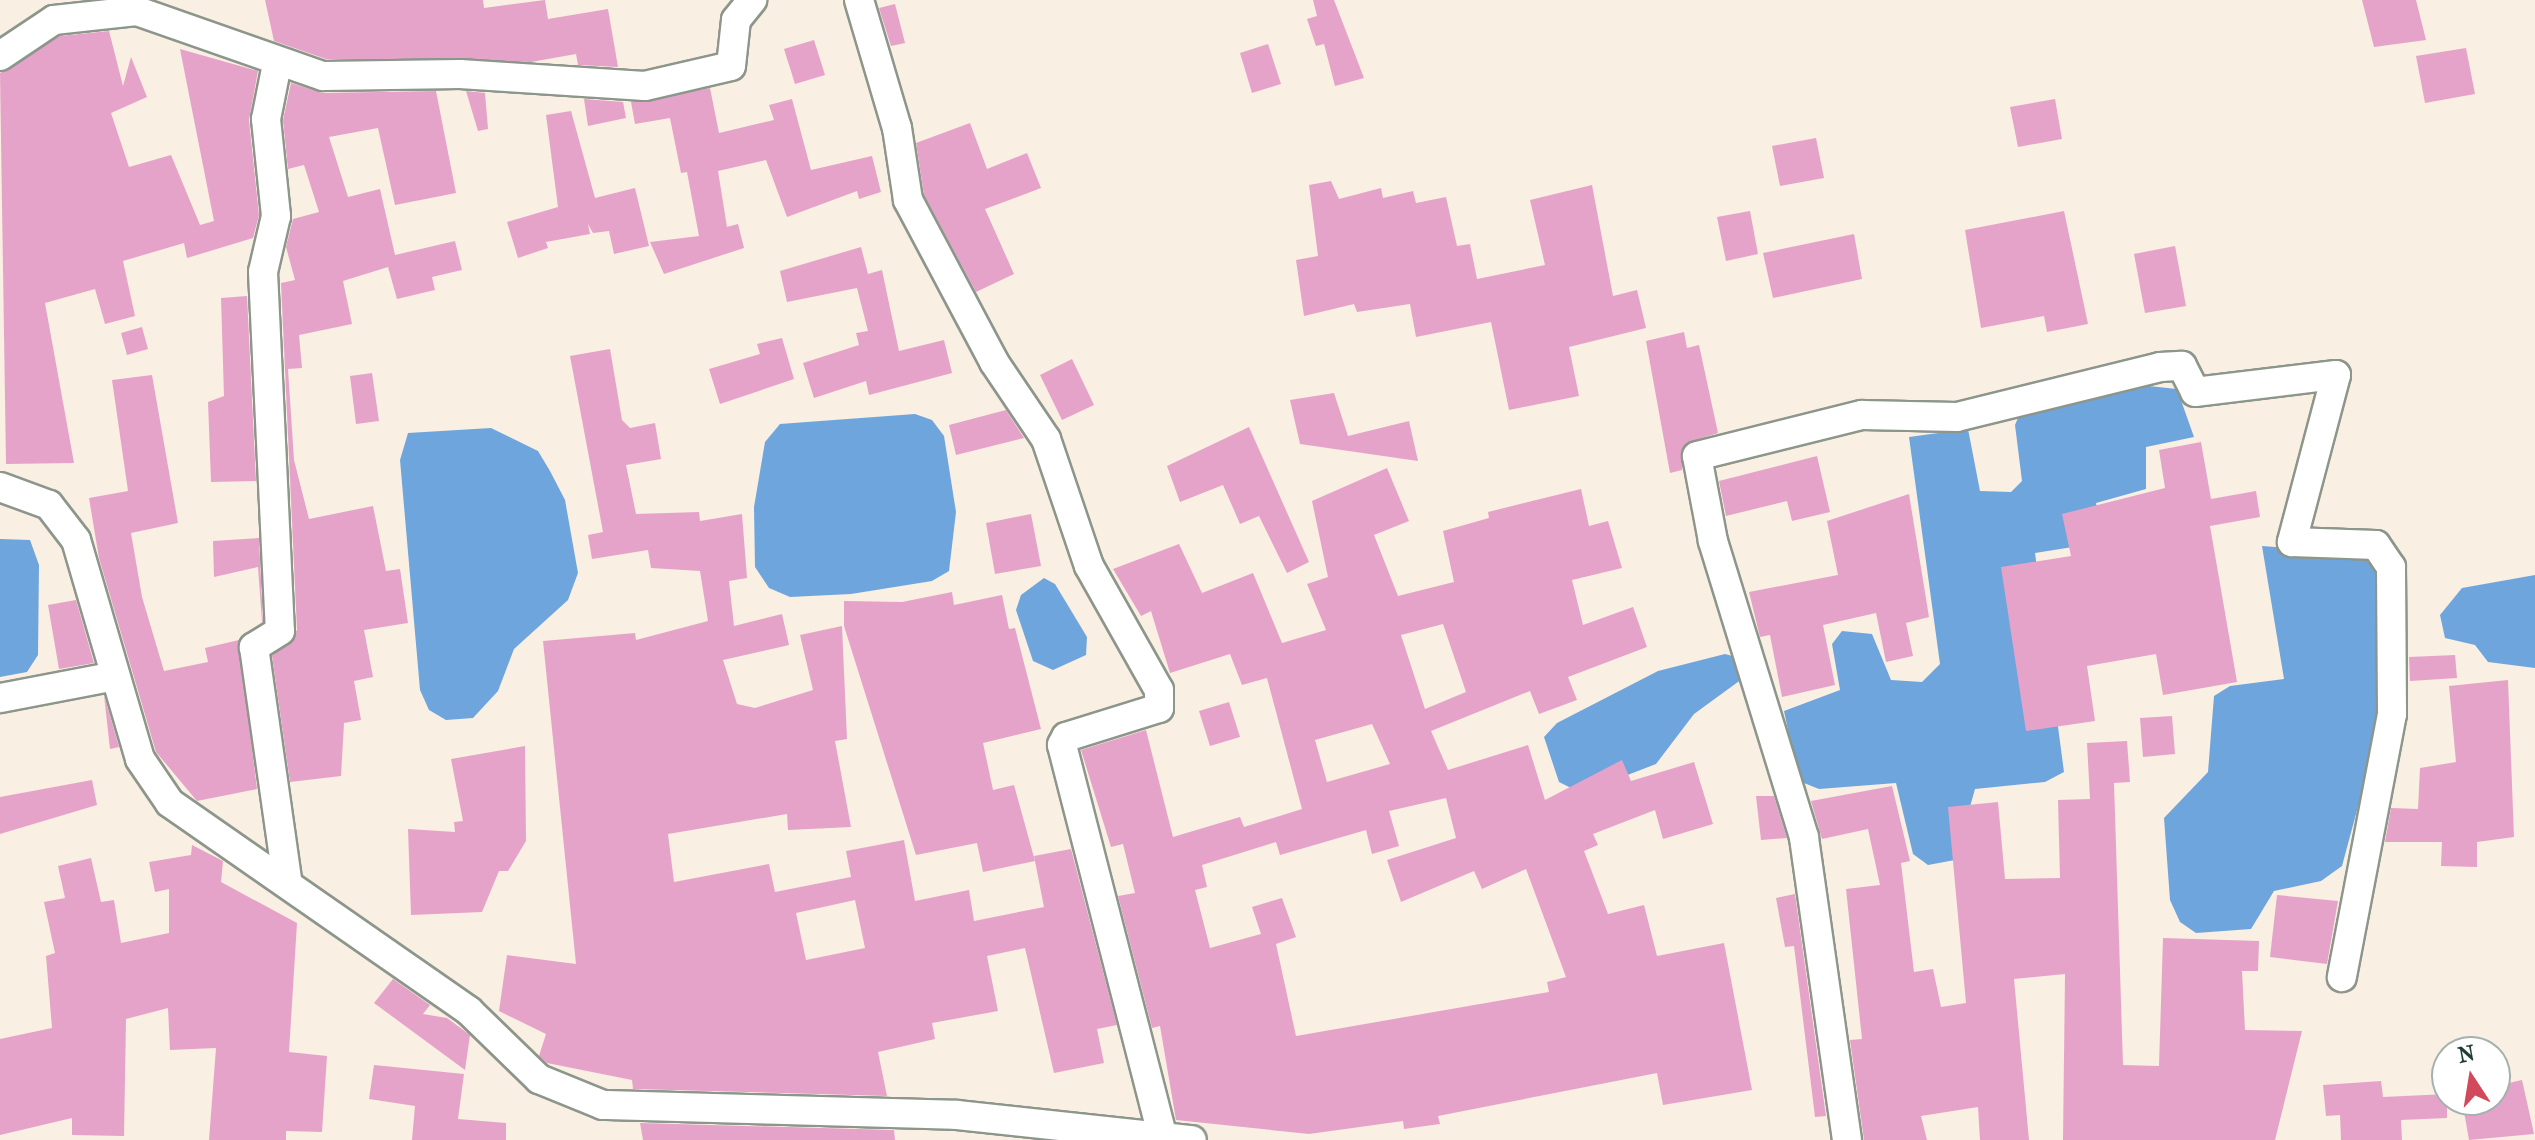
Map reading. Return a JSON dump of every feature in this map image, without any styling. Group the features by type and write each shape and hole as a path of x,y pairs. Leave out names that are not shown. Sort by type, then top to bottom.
{"street":[{"path":"0,56 54,20 123,11 277,64 364,79 460,74 645,86 731,66 736,20 752,0"},
{"path":"859,0 897,128 908,200 994,362 1046,439 1089,566 1159,690 1159,708 1066,737 1062,745 1163,1137"},
{"path":"277,64 266,119 276,216 263,272 280,631 254,647 287,880"},
{"path":"1847,1140 1804,837 1713,541 1697,456 1862,415 1957,417 2160,367 2182,366 2195,392 2336,375 2292,542 2376,545 2391,567 2392,714 2342,977"},
{"path":"0,487 49,505 76,540 140,759 170,803 194,826 287,880 469,1011 539,1079 603,1105 957,1115 1192,1140"},
{"path":"0,698 115,676"}],"water":[{"path":"2139,385 2177,389 2194,437 2146,447 2146,489 2096,503 2104,542 2035,553 2064,772 2045,782 1975,789 1955,860 1928,865 1913,854 1896,783 1819,789 1799,781 1784,711 1840,690 1832,644 1842,631 1872,634 1891,680 1922,682 1940,664 1909,437 1968,429 1980,491 2011,492 2022,481 2015,425 2021,411"},
{"path":"915,414 932,420 944,436 956,512 949,571 932,581 851,594 790,597 769,588 755,567 754,507 765,442 780,424"},
{"path":"491,428 538,451 550,471 565,500 578,573 568,600 514,649 498,691 473,718 446,720 429,710 420,690 400,460 408,433"},
{"path":"0,539 30,540 39,565 38,655 27,672 0,677"},
{"path":"2262,546 2378,555 2383,714 2342,866 2321,881 2274,891 2251,929 2196,933 2180,922 2170,900 2164,818 2208,772 2214,696 2230,686 2284,679"},
{"path":"2535,575 2535,668 2488,662 2475,645 2445,638 2440,615 2462,588"},
{"path":"1044,578 1055,584 1087,637 1086,655 1053,670 1033,661 1016,610 1021,595"},
{"path":"1725,654 1736,657 1742,679 1694,714 1656,764 1581,793 1559,782 1544,737 1557,723 1658,671"}],"building":[{"path":"265,0 483,0 484,8 545,0 548,19 608,9 618,67 578,65 576,54 531,62 326,59 274,41"},
{"path":"1313,0 1334,0 1364,78 1335,86 1324,44 1316,46 1307,19 1317,16"},
{"path":"2362,0 2416,0 2426,40 2374,47"},
{"path":"895,4 905,43 891,46 879,8"},
{"path":"109,31 123,86 131,57 147,97 111,113 129,167 171,155 200,225 214,221 180,49 258,71 249,120 259,215 253,238 187,258 184,243 123,261 135,316 105,324 95,289 45,303 74,463 6,464 0,73 60,36"},
{"path":"814,40 825,75 795,84 784,49"},
{"path":"1268,44 1281,84 1252,93 1240,53"},
{"path":"2466,48 2475,94 2425,103 2416,56"},
{"path":"291,83 323,93 436,91 456,193 395,205 378,128 329,137 348,197 380,189 395,255 455,241 462,270 432,277 435,290 397,299 388,267 343,281 352,324 299,335 302,368 288,369 294,460 309,519 373,506 386,571 400,569 408,623 364,630 373,677 354,681 361,720 344,723 341,776 290,782 272,656 297,630 281,283 295,280 286,247 293,219 319,212 304,165 288,169 283,120"},
{"path":"710,88 719,133 774,120 769,105 792,99 811,170 872,156 881,192 859,199 857,191 787,217 766,160 718,171 727,227 738,224 744,248 664,274 650,242 699,236 687,172 681,173 670,118 635,124 631,102"},
{"path":"466,91 485,93 488,129 478,131"},
{"path":"584,99 623,102 626,118 588,126"},
{"path":"2055,99 2062,139 2018,147 2010,107"},
{"path":"571,111 595,198 635,188 649,246 614,254 609,231 593,233 588,224 590,234 546,242 548,248 518,258 507,222 558,207 546,115"},
{"path":"970,123 987,169 1027,153 1041,188 985,209 1014,274 976,292 924,195 916,143"},
{"path":"1816,138 1824,178 1780,186 1772,146"},
{"path":"1331,181 1339,199 1381,188 1383,198 1413,191 1416,203 1446,197 1457,246 1470,244 1477,279 1545,265 1530,200 1592,185 1613,296 1637,290 1646,328 1569,347 1579,396 1509,410 1491,322 1416,337 1410,304 1357,312 1354,304 1304,316 1296,260 1318,256 1309,185"},
{"path":"1750,211 1758,254 1726,261 1717,217"},
{"path":"2064,211 2088,324 2047,332 2044,316 1981,328 1965,230"},
{"path":"1854,234 1862,279 1773,298 1763,253"},
{"path":"2175,246 2186,306 2145,313 2134,254"},
{"path":"861,247 868,274 882,270 899,351 944,340 952,373 869,395 866,381 814,398 803,363 859,345 856,333 868,331 857,288 787,302 780,271"},
{"path":"247,296 256,481 211,482 208,402 224,396 221,298"},
{"path":"142,327 148,349 127,355 121,333"},
{"path":"1684,332 1687,348 1699,345 1718,433 1686,443 1682,470 1670,473 1646,341"},
{"path":"782,338 794,379 720,404 709,369 760,354 757,344"},
{"path":"610,349 622,420 630,428 655,423 661,459 626,465 636,514 699,512 700,521 742,514 747,578 729,581 734,626 782,614 789,645 723,660 737,704 755,708 813,690 800,635 842,626 847,739 835,741 851,827 788,830 787,814 668,834 674,882 769,864 775,892 851,877 846,851 904,840 915,901 969,890 974,921 1044,907 1034,856 1071,849 1117,1025 1097,1029 1104,1063 1054,1073 1025,948 987,956 998,1011 932,1023 935,1039 878,1052 887,1096 633,1089 632,1080 547,1063 539,1056 546,1034 499,1011 507,955 576,964 543,641 635,633 636,640 708,621 700,571 651,568 648,550 592,559 588,535 603,532 570,356","holes":["855,900 865,948 806,960 796,913"]},
{"path":"1072,359 1094,405 1062,420 1040,375"},
{"path":"372,373 379,421 356,424 350,376"},
{"path":"152,375 178,523 131,533 142,597 164,671 208,662 205,648 239,640 257,789 197,801 156,752 99,558 89,498 128,491 112,380"},
{"path":"1334,393 1348,436 1409,421 1418,461 1300,444 1290,400"},
{"path":"1006,410 1024,438 956,455 949,425"},
{"path":"1249,427 1309,562 1287,573 1259,516 1240,524 1223,485 1180,502 1167,466"},
{"path":"2201,442 2211,499 2256,491 2260,517 2210,526 2237,682 2163,695 2156,654 2087,666 2095,721 2026,731 2001,567 2071,556 2062,514 2165,488 2159,450"},
{"path":"1817,456 1830,512 1792,521 1787,501 1726,516 1719,481"},
{"path":"1387,468 1409,521 1374,535 1398,596 1454,582 1443,531 1489,518 1488,512 1581,489 1589,526 1608,521 1622,568 1572,580 1583,625 1633,607 1647,647 1568,677 1577,700 1539,714 1530,691 1431,731 1448,770 1528,745 1545,800 1622,760 1631,781 1694,762 1713,824 1663,839 1655,810 1593,834 1598,845 1584,851 1608,914 1644,905 1657,956 1724,943 1752,1090 1663,1105 1657,1073 1438,1116 1440,1124 1404,1129 1403,1121 1309,1134 1176,1120 1160,1026 1152,1028 1118,896 1135,893 1123,844 1111,847 1081,750 1146,730 1173,837 1240,817 1244,827 1302,809 1267,678 1242,685 1230,654 1170,673 1151,611 1141,616 1113,569 1179,544 1202,593 1253,573 1282,643 1326,630 1307,584 1328,577 1312,501","holes":["1443,624 1466,692 1425,709 1401,635","1372,724 1390,764 1327,782 1315,740","1446,798 1456,838 1387,860 1401,902 1474,871 1482,889 1526,869 1566,977 1547,982 1549,992 1296,1036 1276,944 1296,937 1282,898 1252,907 1261,934 1210,948 1195,890 1207,887 1202,865 1276,842 1280,855 1366,830 1372,854 1399,846 1389,811"]},
{"path":"1909,494 1929,617 1906,623 1913,656 1886,662 1876,613 1823,625 1835,685 1782,697 1770,635 1760,637 1749,592 1838,575 1827,521"},
{"path":"1031,514 1041,566 995,574 986,523"},
{"path":"259,538 263,622 258,567 214,577 213,541"},
{"path":"952,592 954,605 1002,595 1009,629 1015,628 1041,729 983,743 993,790 1014,785 1035,861 983,872 977,843 916,855 844,626 844,601 902,602"},
{"path":"76,600 94,663 59,669 48,605"},
{"path":"2455,655 2457,678 2410,681 2409,657"},
{"path":"2508,680 2514,837 2477,842 2477,867 2441,866 2442,842 2385,842 2391,808 2418,809 2420,768 2456,762 2449,686"},
{"path":"104,695 119,747 110,749"},
{"path":"1229,702 1240,737 1210,746 1199,711"},
{"path":"2172,716 2175,754 2143,757 2140,718"},
{"path":"2127,741 2130,782 2114,783 2123,1065 2159,1066 2163,938 2259,941 2258,971 2242,971 2245,1030 2302,1031 2275,1140 2063,1140 2065,974 2014,979 2029,1140 1980,1140 1978,1107 1921,1116 1927,1140 1864,1140 1850,1040 1862,1039 1846,889 1880,885 1868,829 1822,839 1811,801 1892,786 1910,861 1901,863 1914,972 1933,969 1941,1007 1966,1003 1948,807 1998,802 2005,879 2060,878 2058,800 2090,799 2087,743"},
{"path":"525,746 526,841 508,871 499,871 482,912 411,915 408,829 455,832 454,822 463,821 451,759"},
{"path":"92,780 97,805 0,834 0,797"},
{"path":"1756,796 1774,796 1787,838 1761,840"},
{"path":"192,845 223,861 221,882 297,923 289,1052 327,1056 322,1132 286,1131 286,1140 209,1140 216,1048 170,1050 168,1008 126,1019 124,1136 72,1135 72,1118 0,1135 0,1039 52,1028 46,956 55,953 44,902 65,898 58,866 91,858 101,902 114,900 121,943 169,933 169,889 155,892 149,862 191,855"},
{"path":"1795,894 1826,1116 1815,1117 1794,946 1785,947 1776,898"},
{"path":"2277,895 2338,901 2327,964 2270,957"},
{"path":"393,979 430,1005 423,1014 447,1018 470,1035 465,1070 374,1003"},
{"path":"374,1065 464,1074 458,1119 506,1123 506,1140 412,1140 415,1106 369,1099"},
{"path":"2522,1080 2534,1134 2469,1140 2465,1116 2511,1116 2511,1083"},
{"path":"2381,1081 2383,1097 2431,1095 2431,1116 2447,1118 2401,1120 2402,1140 2341,1140 2340,1115 2326,1116 2323,1085"},
{"path":"640,1123 894,1130 895,1140 643,1140"}]}
